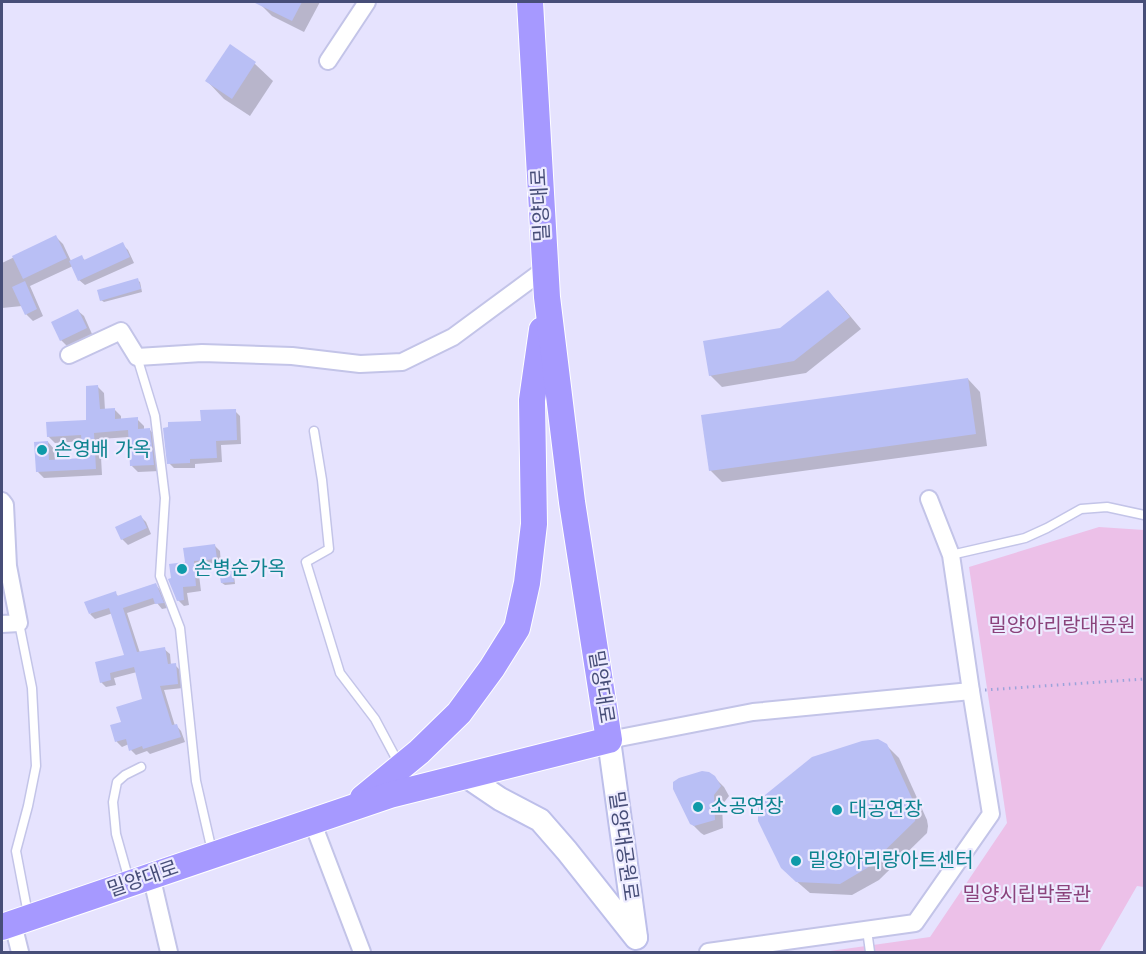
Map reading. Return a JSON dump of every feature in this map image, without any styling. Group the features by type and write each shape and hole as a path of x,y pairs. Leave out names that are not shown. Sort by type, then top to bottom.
{"main road":[{"name":"밀양대로","path":"14,923 390,795 609,740 572,502 547,297 530,2"},
{"path":"351,808 419,752 459,713 492,668 517,628 527,583 534,524 532,400 547,297"},
{"name":"밀양대공원로","path":"609,740 637,945"},
{"path":"466,776 500,799 540,820 567,851 637,945"}],"street":[{"path":"328,61 367,2"},
{"path":"69,355 121,331 137,357 202,353 292,356 360,364 402,362 453,337 545,269"},
{"path":"708,952 915,923 991,814 951,555 929,499"},
{"path":"2,501 5,505 8,566 19,623 2,624"},
{"path":"609,740 753,712 971,691"},
{"path":"312,821 362,952"},
{"path":"140,879 169,952"},
{"path":"14,923 20,952"}],"lane":[{"path":"137,357 155,416 165,498 160,576 180,628 196,781 212,855"},
{"path":"314,431 329,549 306,562 340,673 375,719 400,767"},
{"path":"951,555 1025,538 1081,509 1107,507 1144,515"},
{"path":"14,923 16,851 36,766 32,688 19,623"},
{"path":"140,879 116,834 113,801 117,782 141,767"},
{"path":"867,930 870,952"}],"path":[{"path":"971,691 1144,679"}],"green space":[{"name":"밀양아리랑대공원","path":"1099,527 1144,530 1144,887 1137,886 1099,952 823,952 930,937 1007,823 969,567"}],"building":[{"path":"253,2 302,2 292,21"},
{"path":"230,44 256,62 232,99 205,81"},
{"path":"56,235 67,258 23,279 12,256"},
{"path":"123,242 130,257 78,281 69,261 82,255 84,260"},
{"path":"138,278 141,289 100,301 97,290"},
{"path":"25,281 37,309 25,315 12,287"},
{"path":"828,290 850,317 794,361 709,376 703,341 780,328"},
{"path":"78,309 87,328 60,341 51,322"},
{"path":"968,378 976,434 709,471 701,415"},
{"path":"98,385 100,409 115,408 115,419 138,417 138,429 150,428 154,465 130,466 128,430 94,433 96,469 36,472 34,442 48,441 49,460 83,458 81,435 47,437 46,422 86,420 86,386"},
{"path":"236,409 237,440 216,441 217,458 190,459 190,463 167,464 163,428 168,427 168,422 201,421 200,410"},
{"path":"141,515 147,528 121,540 115,527"},
{"name":"손병순가옥","path":"215,544 217,559 194,561 196,586 183,587 184,600 177,601 168,579 171,578 169,564 185,562 183,548"},
{"path":"231,563 234,582 221,583 218,564"},
{"path":"156,583 164,603 155,604 153,598 123,608 137,652 165,647 168,664 176,663 178,684 160,686 172,725 177,724 181,737 129,751 126,739 115,742 110,725 121,722 116,707 142,699 134,667 110,673 111,680 100,683 95,662 124,655 109,608 89,614 84,602 116,591 117,596"},
{"name":"대공연장","path":"878,739 887,744 916,807 915,821 867,868 840,884 796,882 781,868 758,821 758,807 765,795 812,757 862,741"},
{"name":"소공연장","path":"702,771 715,776 721,786 714,795 715,820 694,826 690,824 673,789 673,782"}],"place":[{"name":"손영배 가옥","path":"42,450"},
{"name":"손병순가옥","path":"182,569"},
{"name":"소공연장","path":"698,807"},
{"name":"대공연장","path":"837,810"},
{"name":"밀양아리랑아트센터","path":"796,861"}],"park label":[{"name":"밀양시립박물관","path":"1027,895"}]}
